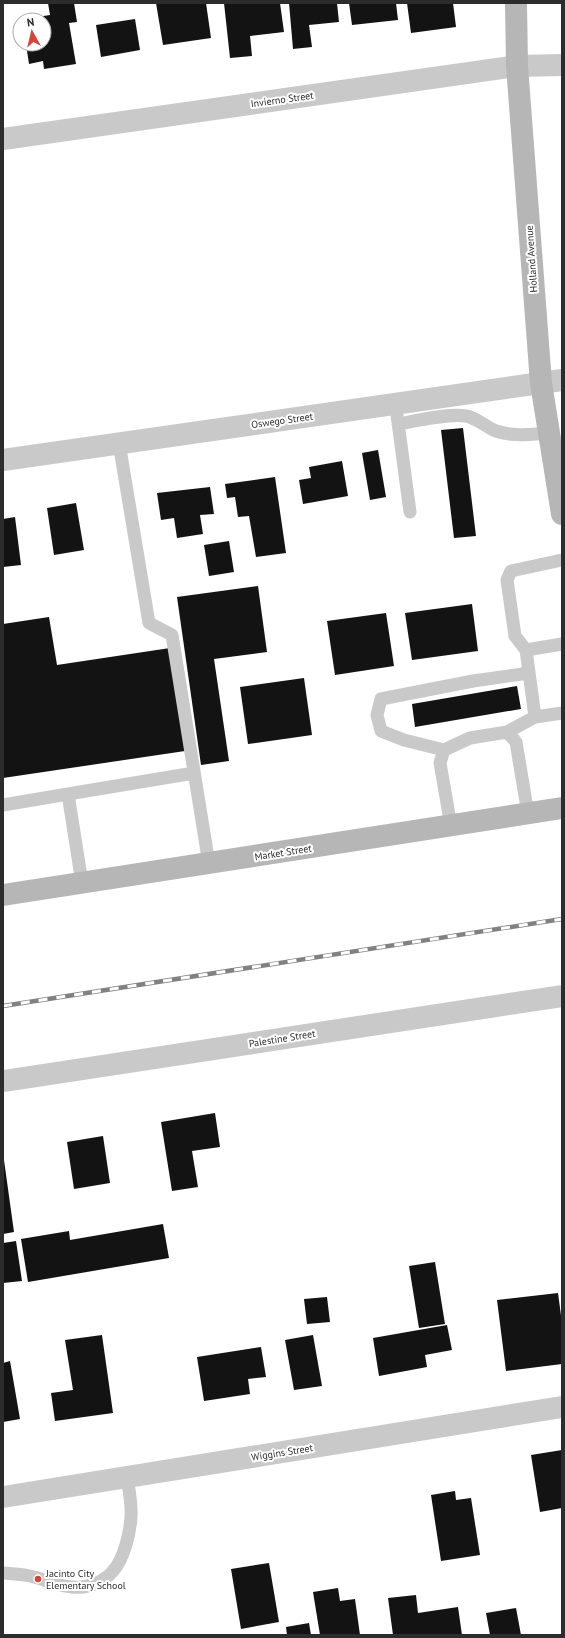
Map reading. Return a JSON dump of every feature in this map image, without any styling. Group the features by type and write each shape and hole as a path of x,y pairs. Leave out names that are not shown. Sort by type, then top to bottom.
{"main road":[{"name":"Holland Avenue","path":"516,3 517,66 540,383 562,514"},
{"name":"Market Street","path":"3,895 562,808"}],"street":[{"name":"Invierno Street","path":"3,139 517,66 562,65"},
{"name":"Oswego Street","path":"3,460 119,443 396,414 540,383 562,380"},
{"name":"Palestine Street","path":"3,1081 562,996"},
{"name":"Wiggins Street","path":"3,1497 562,1407"}],"lane":[{"path":"410,512 396,414 466,416 480,421 496,431 518,435 549,433"},
{"path":"119,443 149,623 172,635 209,864"},
{"path":"535,717 526,650 515,636 507,580 511,571 562,560"},
{"path":"526,650 562,644"},
{"path":"529,673 473,681 381,699 377,715 382,730 404,740 444,750 470,738 507,732 535,717 562,713"},
{"path":"507,732 516,742 528,814"},
{"path":"444,750 440,764 451,826"},
{"path":"3,805 194,773"},
{"path":"68,794 82,883"},
{"path":"3,1573 31,1576 61,1586 73,1588 87,1586 100,1581 114,1571 124,1552 129,1537 131,1515 127,1477"}],"building":[{"path":"48,3 74,3 77,22 69,23 76,64 44,69 43,61 29,64 27,52 52,52 52,12 50,12"},
{"path":"156,3 206,3 211,38 163,45"},
{"path":"224,3 280,3 284,32 250,36 252,56 230,58"},
{"path":"289,3 337,3 339,22 309,25 312,47 293,49"},
{"path":"349,3 396,3 398,20 352,25"},
{"path":"407,3 453,3 456,27 411,33"},
{"path":"135,19 140,50 101,57 96,25"},
{"path":"463,428 476,536 454,538 441,430"},
{"path":"378,450 386,497 370,500 362,453"},
{"path":"342,461 348,496 303,504 299,480 311,478 309,467"},
{"path":"275,477 286,553 256,557 249,516 238,517 235,497 227,498 225,484"},
{"path":"210,487 214,514 200,515 203,534 177,538 174,518 161,520 157,493"},
{"path":"76,503 84,550 54,555 47,508"},
{"path":"15,517 21,565 3,567 3,519"},
{"path":"229,541 234,572 209,576 204,545"},
{"path":"258,586 267,652 214,659 229,761 201,765 177,597"},
{"path":"472,604 478,651 412,660 405,613"},
{"path":"386,613 394,666 335,675 327,621"},
{"path":"49,617 57,665 170,648 185,751 3,778 3,624"},
{"path":"304,678 312,735 248,744 240,687"},
{"path":"517,686 521,709 415,727 412,704"},
{"path":"215,1113 220,1147 192,1151 198,1187 172,1191 161,1122"},
{"path":"103,1136 110,1183 74,1189 67,1142"},
{"path":"3,1153 14,1232 3,1234"},
{"path":"163,1224 169,1258 28,1282 21,1239 69,1231 70,1240"},
{"path":"16,1241 22,1281 3,1283 3,1243"},
{"path":"435,1262 445,1324 419,1328 409,1266"},
{"path":"558,1293 562,1323 562,1364 506,1371 497,1300"},
{"path":"327,1297 330,1322 307,1324 304,1299"},
{"path":"447,1325 452,1350 425,1355 427,1367 379,1376 373,1338"},
{"path":"102,1335 113,1413 55,1421 51,1393 73,1390 65,1340"},
{"path":"313,1335 322,1386 294,1390 285,1340"},
{"path":"261,1347 266,1377 248,1379 250,1394 204,1401 197,1357"},
{"path":"10,1361 20,1419 3,1422 3,1363"},
{"path":"562,1450 562,1508 540,1512 531,1455"},
{"path":"455,1491 456,1500 471,1498 480,1555 441,1561 431,1495"},
{"path":"269,1563 279,1622 241,1629 231,1569"},
{"path":"338,1588 340,1601 355,1599 360,1635 320,1635 313,1592"},
{"path":"416,1595 418,1613 458,1607 462,1635 393,1635 388,1598"},
{"path":"516,1608 521,1635 490,1635 486,1613"},
{"path":"309,1623 311,1635 287,1635 286,1627"}],"railway":[{"path":"3,1006 562,919"}],"place":[{"name":"Jacinto City Elementary School","path":"38,1579"}]}
